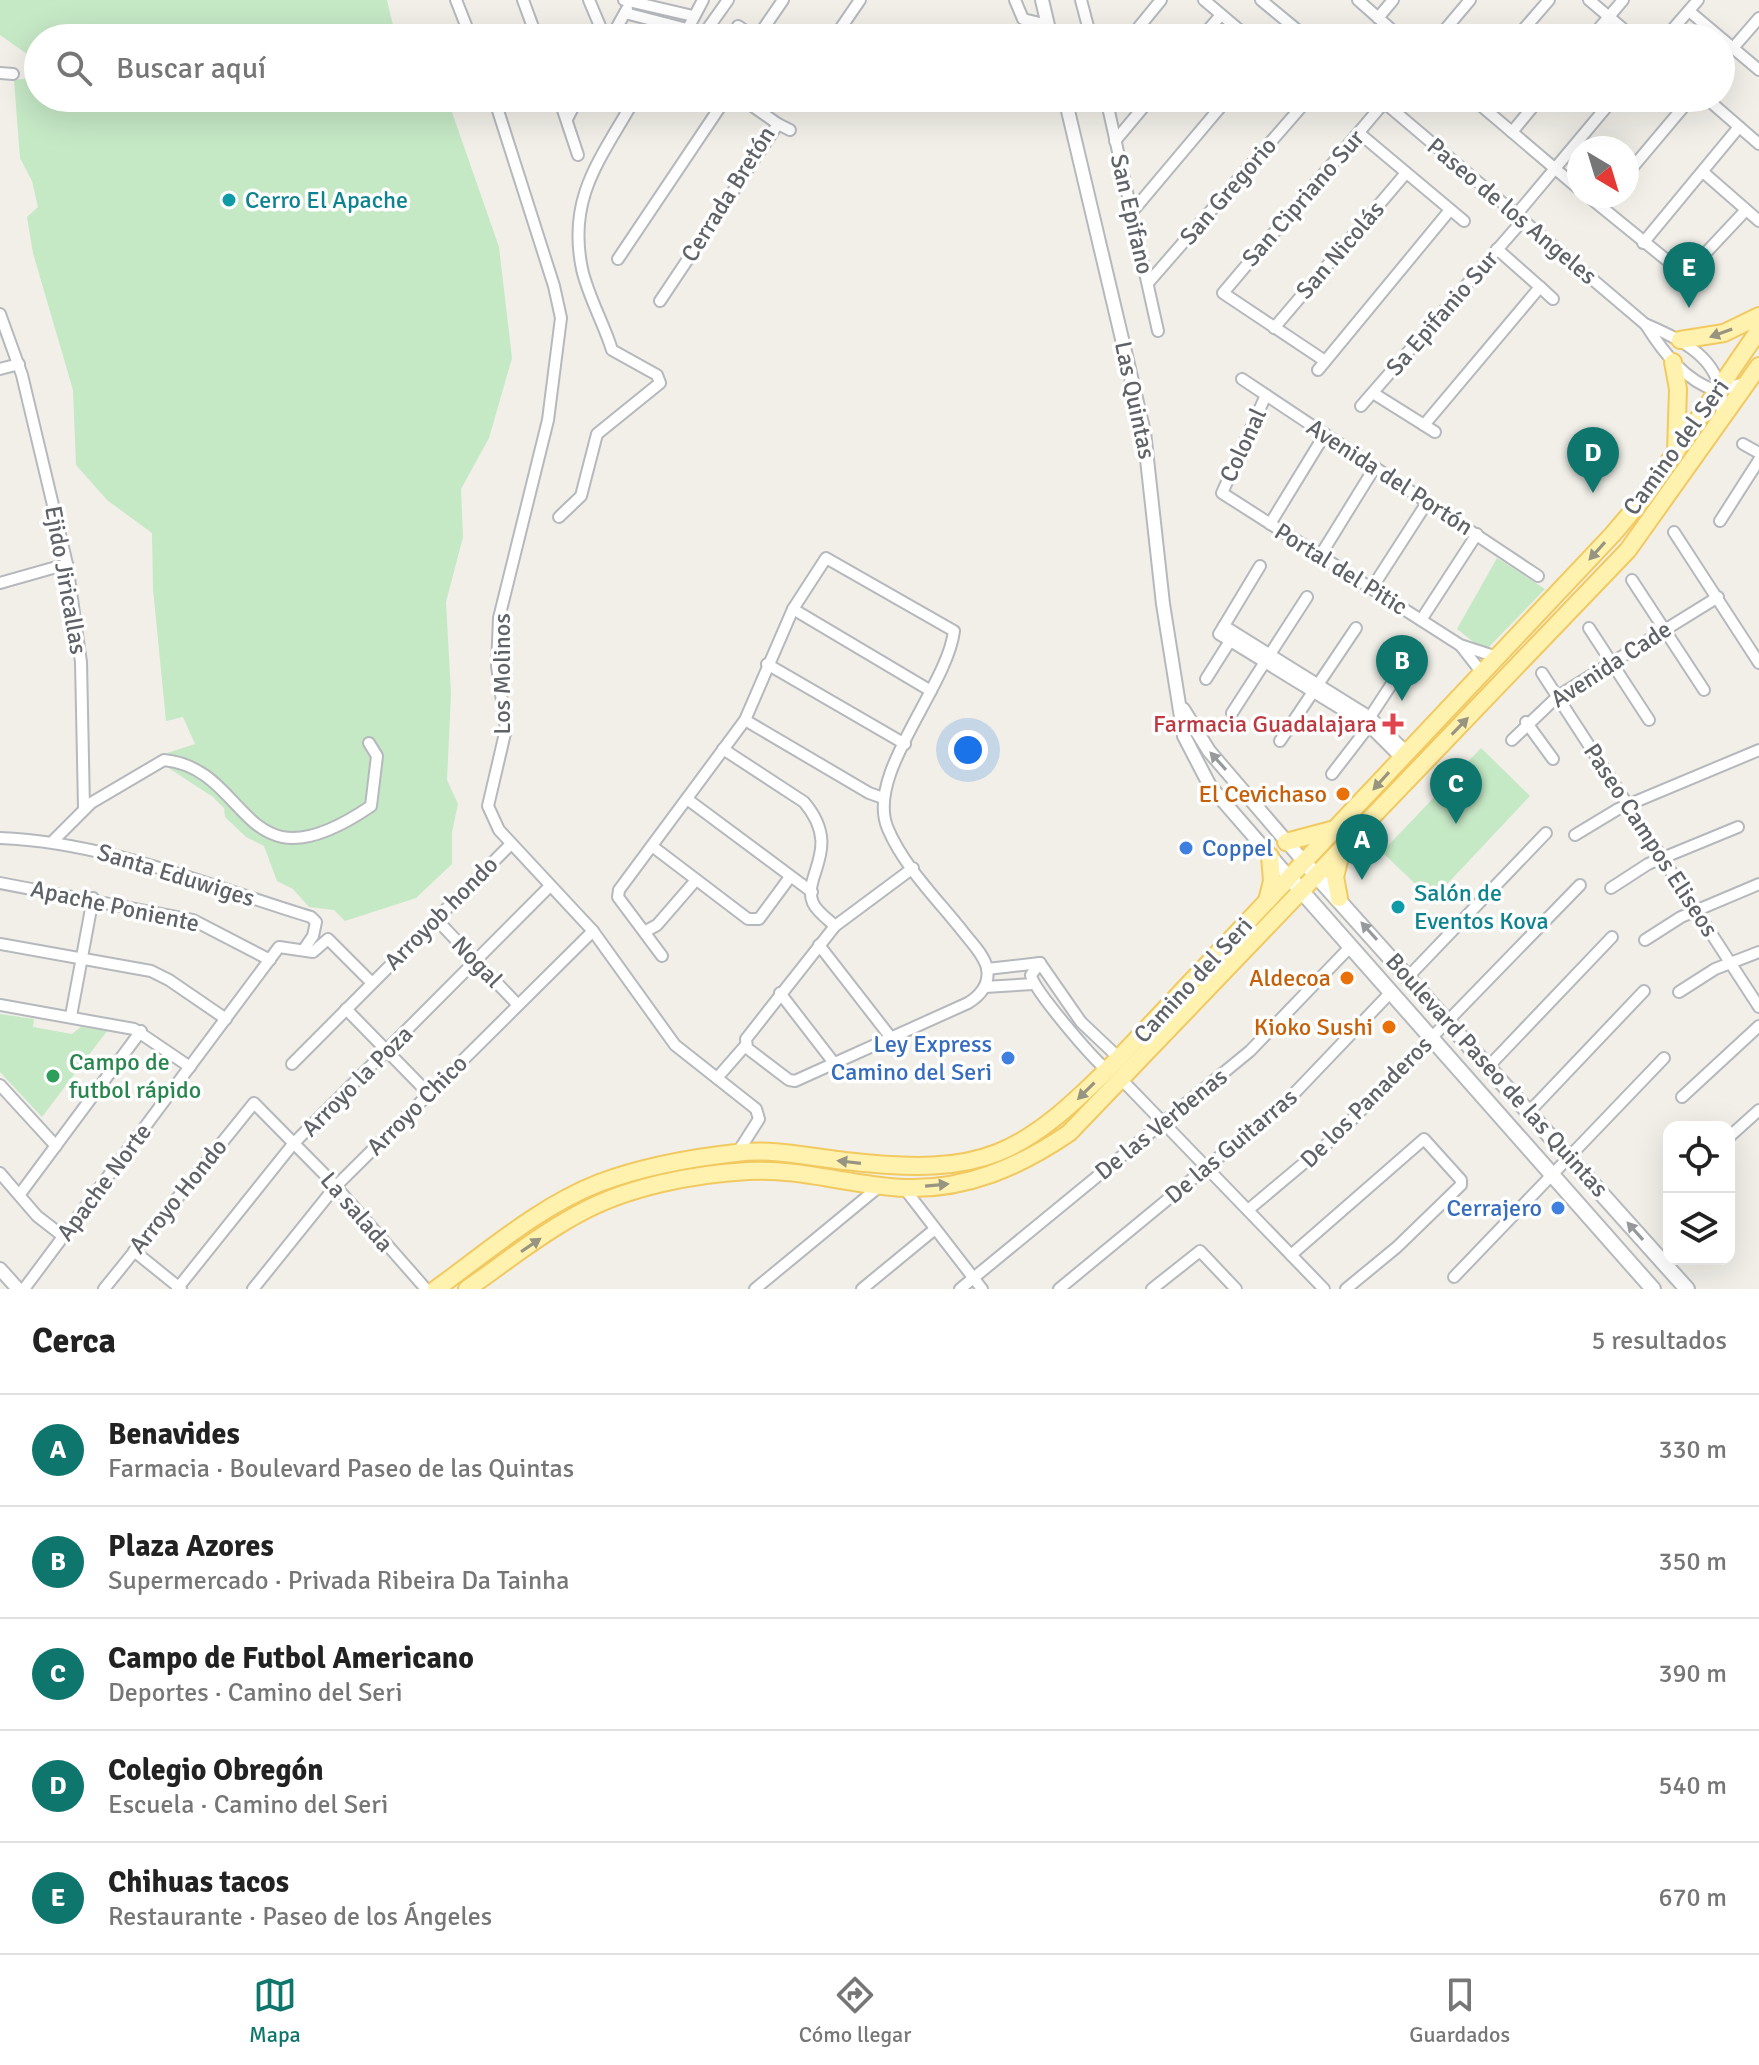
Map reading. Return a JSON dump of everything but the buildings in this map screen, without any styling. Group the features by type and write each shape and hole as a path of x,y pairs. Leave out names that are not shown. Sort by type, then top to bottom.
{"main road":[{"path":"1675,338 1724,333 1759,316"},
{"name":"Camino del Seri","path":"436,1289 535,1218 598,1183 654,1168 759,1151 908,1168 963,1163 1006,1150 1033,1137 1063,1115 1113,1064 1622,523 1721,389 1759,330"},
{"path":"1673,362 1678,409 1676,452"},
{"name":"Camino del Seri","path":"467,1289 576,1214 627,1194 745,1171 799,1173 904,1188 963,1182 1025,1161 1069,1133 1628,550 1759,366"},
{"path":"1286,842 1336,829"},
{"path":"1339,898 1335,877 1342,850"},
{"path":"1267,902 1272,881 1270,856"},
{"name":"Boulevard Paseo de las Quintas","path":"1305,863 1687,1289"},
{"name":"Boulevard Paseo de las Quintas","path":"1290,878 1653,1289"}],"street":[{"path":"456,0 465,24"},
{"path":"523,0 532,24"},
{"path":"589,0 599,24"},
{"path":"689,24 703,0"},
{"path":"710,24 728,0"},
{"path":"766,24 783,0"},
{"path":"844,24 860,0"},
{"path":"1015,0 1023,19 1033,24"},
{"path":"1042,0 1048,24"},
{"path":"1141,24 1161,0"},
{"path":"1204,0 1232,24"},
{"path":"1261,0 1290,24"},
{"path":"1358,0 1385,24"},
{"path":"1378,18 1393,0"},
{"path":"1450,24 1470,0"},
{"path":"1528,24 1549,0"},
{"path":"1589,0 1617,24"},
{"path":"1603,24 1623,0"},
{"path":"1677,24 1698,0"},
{"path":"1083,1 1088,24"},
{"path":"626,5 694,13 712,21"},
{"path":"626,5 666,24"},
{"path":"617,24 626,5"},
{"path":"1689,11 1704,24"},
{"path":"1213,24 1221,15"},
{"path":"1735,46 1759,18"},
{"path":"1735,50 1759,70"},
{"path":"0,73 13,74"},
{"name":"Los Molinos","path":"498,112 554,286 561,318 548,420 499,618 497,666 506,729 488,806 495,824 511,844 593,931 667,1036 760,1114 738,1152"},
{"path":"564,112 578,155"},
{"path":"567,119 571,112"},
{"path":"559,517 581,496 597,434 660,383 657,375 612,350 583,271 579,241 577,219 583,191 627,112"},
{"path":"618,259 717,112"},
{"name":"Cerrada Bretón","path":"660,301 778,124 761,112"},
{"name":"Las Quintas","path":"1068,112 1144,432 1163,604 1184,736 1199,769 1290,878"},
{"name":"San Epifano","path":"1109,112 1158,331"},
{"path":"1115,141 1139,112"},
{"path":"1132,212 1216,112"},
{"name":"San Gregorio","path":"1148,283 1297,112"},
{"name":"San Cipriano Sur","path":"1274,328 1223,293 1375,112"},
{"name":"Paseo de los Angeles","path":"1398,112 1645,324"},
{"path":"1488,112 1567,179"},
{"path":"1512,132 1528,112"},
{"name":"Sa Epifanio Sur","path":"1361,406 1497,249 1555,169 1602,112"},
{"path":"1639,160 1679,112"},
{"path":"1722,112 1759,144"},
{"path":"778,124 790,130"},
{"path":"1643,243 1739,127"},
{"path":"1359,133 1464,221"},
{"path":"1703,172 1759,221"},
{"name":"San Nicolás","path":"1274,328 1406,173"},
{"path":"1602,208 1683,275 1689,273 1746,210"},
{"path":"1274,328 1322,366 1450,210"},
{"path":"1497,249 1553,299"},
{"path":"1424,425 1540,287"},
{"name":"Ejido Jiricallas","path":"0,314 19,364 67,564 81,662 84,808"},
{"path":"1645,324 1675,338 1701,356 1721,389 1720,424"},
{"path":"1645,324 1673,362 1701,384 1721,389 1750,381"},
{"path":"1660,346 1675,338"},
{"path":"0,369 19,364"},
{"name":"Avenida del Portón","path":"1242,379 1538,576"},
{"path":"1373,393 1435,432"},
{"name":"Colonal","path":"1223,495 1266,395"},
{"path":"1270,524 1325,434"},
{"path":"1743,444 1759,453"},
{"path":"1720,521 1759,460"},
{"path":"1320,556 1375,467"},
{"name":"Portal del Pitic","path":"1223,495 1460,645 1497,657"},
{"path":"1372,588 1428,501"},
{"path":"1674,532 1759,663"},
{"path":"1421,620 1477,534"},
{"path":"662,956 618,897 619,890 745,720 793,609 822,560 829,557 951,627 954,635 883,798 887,828 913,868 981,955 987,969 985,987 973,1000 892,1039 792,1081 745,1046"},
{"path":"1,581 67,564"},
{"path":"1222,630 1260,566"},
{"path":"1632,580 1704,690"},
{"path":"1232,713 1307,597"},
{"name":"Avenida Cade","path":"1512,740 1526,722 1558,696 1718,597"},
{"path":"793,609 931,691"},
{"path":"1280,741 1356,628"},
{"path":"1589,628 1649,720"},
{"path":"1222,630 1230,641 1268,658"},
{"path":"1222,630 1370,722 1404,755"},
{"path":"1206,679 1230,641"},
{"name":"Portal del Pitic","path":"1460,645 1482,673"},
{"path":"1332,774 1370,722 1408,659"},
{"path":"767,664 905,744"},
{"name":"Paseo Campos Eliseos","path":"1542,673 1759,1007"},
{"name":"Las Quintas","path":"1181,706 1209,751 1305,863"},
{"path":"745,720 883,798"},
{"path":"1526,722 1553,759"},
{"path":"54,840 84,808 164,760 176,761 216,787 248,821 265,832 290,838 318,833 346,823 371,806 377,756 369,743"},
{"path":"723,749 804,802 813,813 822,838 812,892 814,904 835,926"},
{"path":"1575,835 1628,806 1759,750"},
{"path":"687,799 812,892"},
{"path":"1611,888 1642,867 1738,827"},
{"path":"1409,976 1546,833"},
{"name":"Santa Eduwiges","path":"0,838 54,840 311,917 317,929 304,949"},
{"name":"Arroyob hondo","path":"372,983 511,844"},
{"path":"652,846 753,920 759,919 790,877"},
{"path":"717,1078 745,1046 746,1039 780,993 835,926 913,868"},
{"path":"646,931 657,925 696,880"},
{"name":"Apache Poniente","path":"0,883 93,898 193,920 270,960"},
{"path":"1645,940 1759,884"},
{"name":"De los Panaderos","path":"1248,1210 1335,1137 1580,885"},
{"name":"Arroyo la Poza","path":"179,1288 293,1144 477,963 550,886"},
{"path":"71,1016 93,898"},
{"name":"Nogal","path":"436,919 518,1005"},
{"name":"Arroyo Chico","path":"253,1289 335,1187 593,931"},
{"path":"1489,1066 1612,937"},
{"path":"270,960 279,947 313,952 328,939 372,983 292,1064"},
{"path":"0,944 160,975 226,1019"},
{"path":"819,945 892,1039"},
{"name":"De las Verbenas","path":"960,1289 1250,1051 1351,946"},
{"path":"1679,992 1730,963 1759,952"},
{"name":"Apache Norte","path":"21,1289 64,1237 270,960"},
{"path":"987,969 1040,963"},
{"path":"1033,984 1033,971 1040,963"},
{"path":"1040,963 1113,1064"},
{"path":"985,987 1033,984 1046,995 1070,1031 1113,1064"},
{"path":"1046,995 1057,987"},
{"name":"De las Guitarras","path":"1059,1289 1312,1078 1392,991"},
{"path":"1529,1112 1644,991"},
{"path":"780,993 834,1063"},
{"path":"0,1005 141,1031 190,1067"},
{"path":"346,1009 429,1094"},
{"path":"1070,1031 1081,1022"},
{"path":"1682,1097 1759,1026"},
{"path":"20,1194 141,1031"},
{"path":"1454,1277 1664,1058"},
{"path":"1122,1080 1324,1289"},
{"path":"0,1085 56,1146"},
{"name":"La salada","path":"253,1104 335,1187 426,1289"},
{"name":"Arroyo Hondo","path":"104,1289 253,1104"},
{"path":"1735,1132 1759,1110"},
{"path":"1291,1255 1424,1139 1461,1180 1461,1185 1346,1289"},
{"path":"0,1173 37,1216 64,1237"},
{"path":"755,1289 881,1185"},
{"path":"904,1188 982,1289"},
{"path":"862,1289 935,1229"},
{"path":"134,1251 179,1288"},
{"path":"1152,1289 1199,1251 1236,1289"},
{"path":"0,1269 21,1289"}],"green space":[{"path":"0,0 387,0 393,24 24,24 24,52 0,35"},
{"path":"24,79 24,112 452,112 499,247 512,358 489,438 461,489 463,537 446,602 451,694 447,780 458,804 452,832 452,864 416,898 345,921 334,910 309,907 293,889 277,881 264,846 246,837 225,817 224,808 213,797 167,767 167,753 195,744 183,717 166,721 153,589 152,533 107,500 76,465 73,390 33,253 27,217 38,207 32,181 20,158 14,80"},
{"path":"1497,558 1545,589 1485,651 1457,629"},
{"path":"1481,748 1530,796 1432,900 1382,852"},
{"path":"0,1014 34,1019 33,1027 72,1034 81,1027 107,1031 42,1117 0,1072"}],"place":[{"name":"Cerro El Apache","path":"229,200"},
{"name":"Chihuas tacos","path":"1689,308"},
{"name":"Colegio Obregón","path":"1593,493"},
{"name":"Plaza Azores","path":"1402,701"},
{"name":"Farmacia Guadalajara","path":"1393,724"},
{"name":"El Cevichaso","path":"1343,794"},
{"name":"Campo de Futbol Americano","path":"1456,824"},
{"name":"Coppel","path":"1186,848"},
{"name":"Benavides","path":"1362,880"},
{"name":"Salón de Eventos Kova","path":"1398,907"},
{"name":"Aldecoa","path":"1347,978"},
{"name":"Kioko Sushi","path":"1389,1027"},
{"name":"Ley Express Camino del Seri","path":"1008,1058"},
{"name":"Campo de futbol rápido","path":"53,1076"},
{"name":"Cerrajero","path":"1558,1208"}]}
